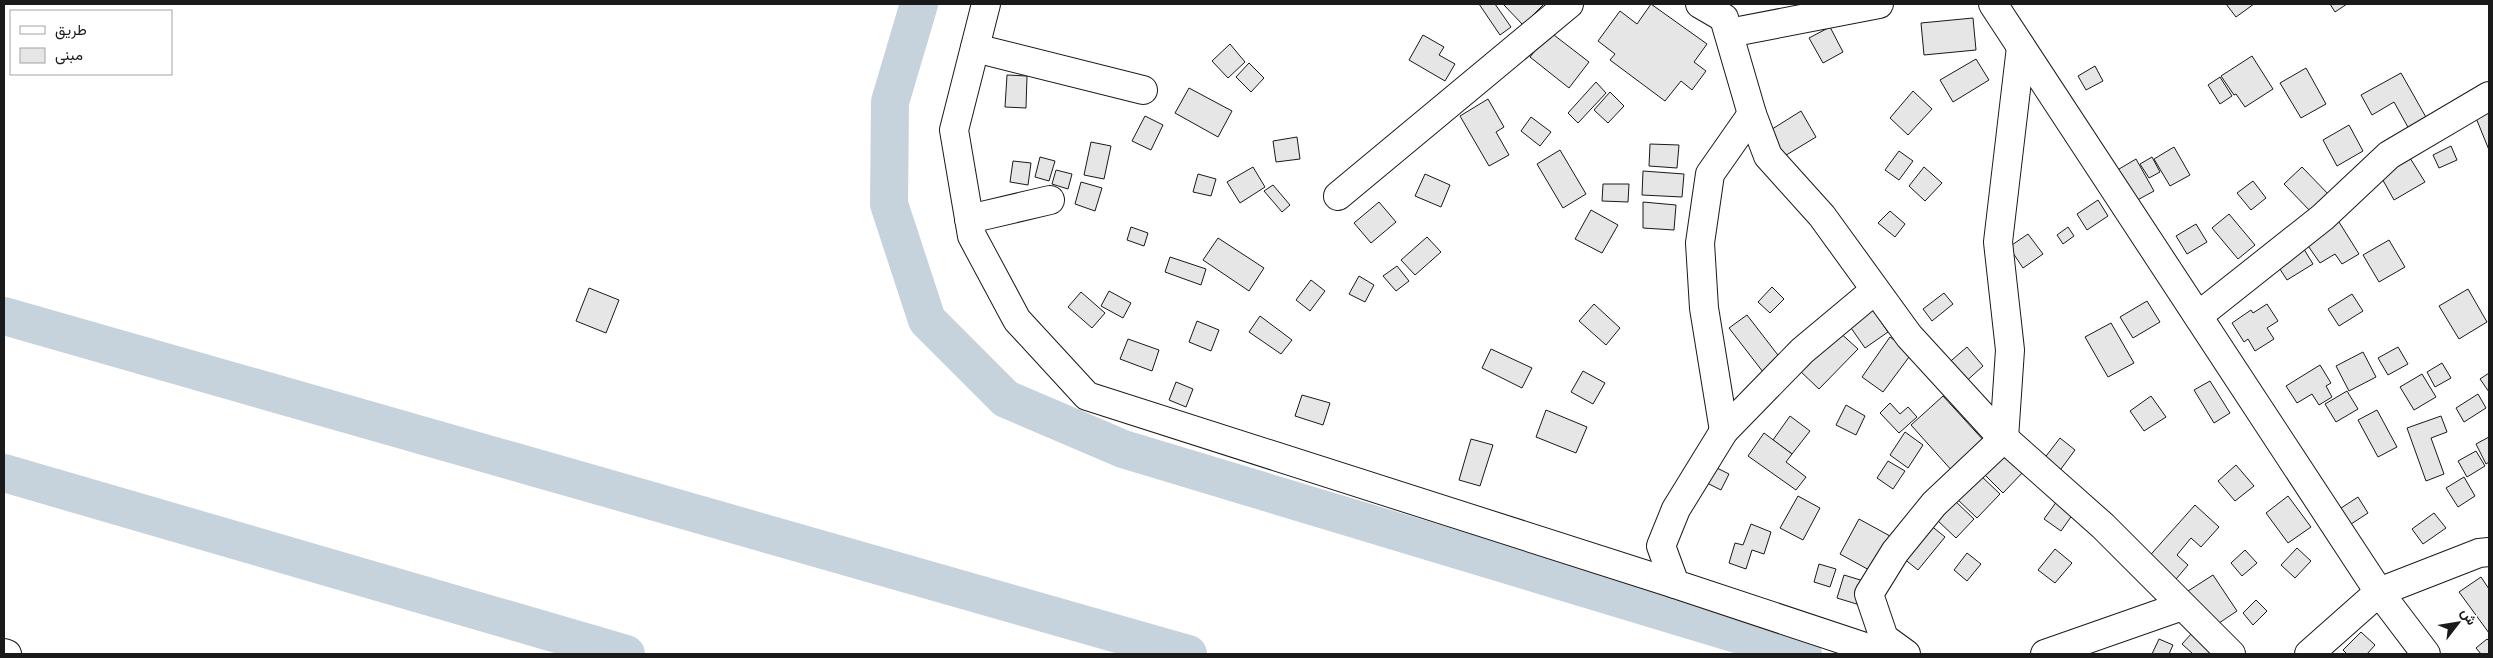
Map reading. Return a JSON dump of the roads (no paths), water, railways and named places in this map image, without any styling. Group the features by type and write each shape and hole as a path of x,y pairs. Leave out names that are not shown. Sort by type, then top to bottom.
{"street":[{"path":"986,4 954,130 972,236 1017,320 1087,396 1675,584 1886,654"},
{"path":"1338,196 1568,4"},
{"path":"1700,4 1724,18 1752,114 1768,156 1822,216 1909,336 2004,438 2103,526 2231,654"},
{"path":"1729,33 1879,4"},
{"path":"1993,4 2379,592 2426,654"},
{"path":"1852,643 1869,594 1895,552 1934,504 2004,438 2010,350 1998,242 2022,46"},
{"path":"975,48 1143,90"},
{"path":"2198,316 2323,217 2389,155 2489,96"},
{"path":"1724,431 1704,308 1700,243 1710,174 1752,114"},
{"path":"969,219 1050,200"},
{"path":"1675,584 1661,546 1676,509 1724,431 1802,351 1875,290"},
{"path":"2309,654 2379,592 2479,552 2489,552"},
{"path":"1869,594 1884,638 1906,654"},
{"path":"2045,654 2182,606"}],"waterway":[{"path":"919,4 890,102 889,204 927,320 1006,399 1123,449 1803,654"},
{"path":"4,316 1188,654"},
{"path":"4,473 626,654"}]}
